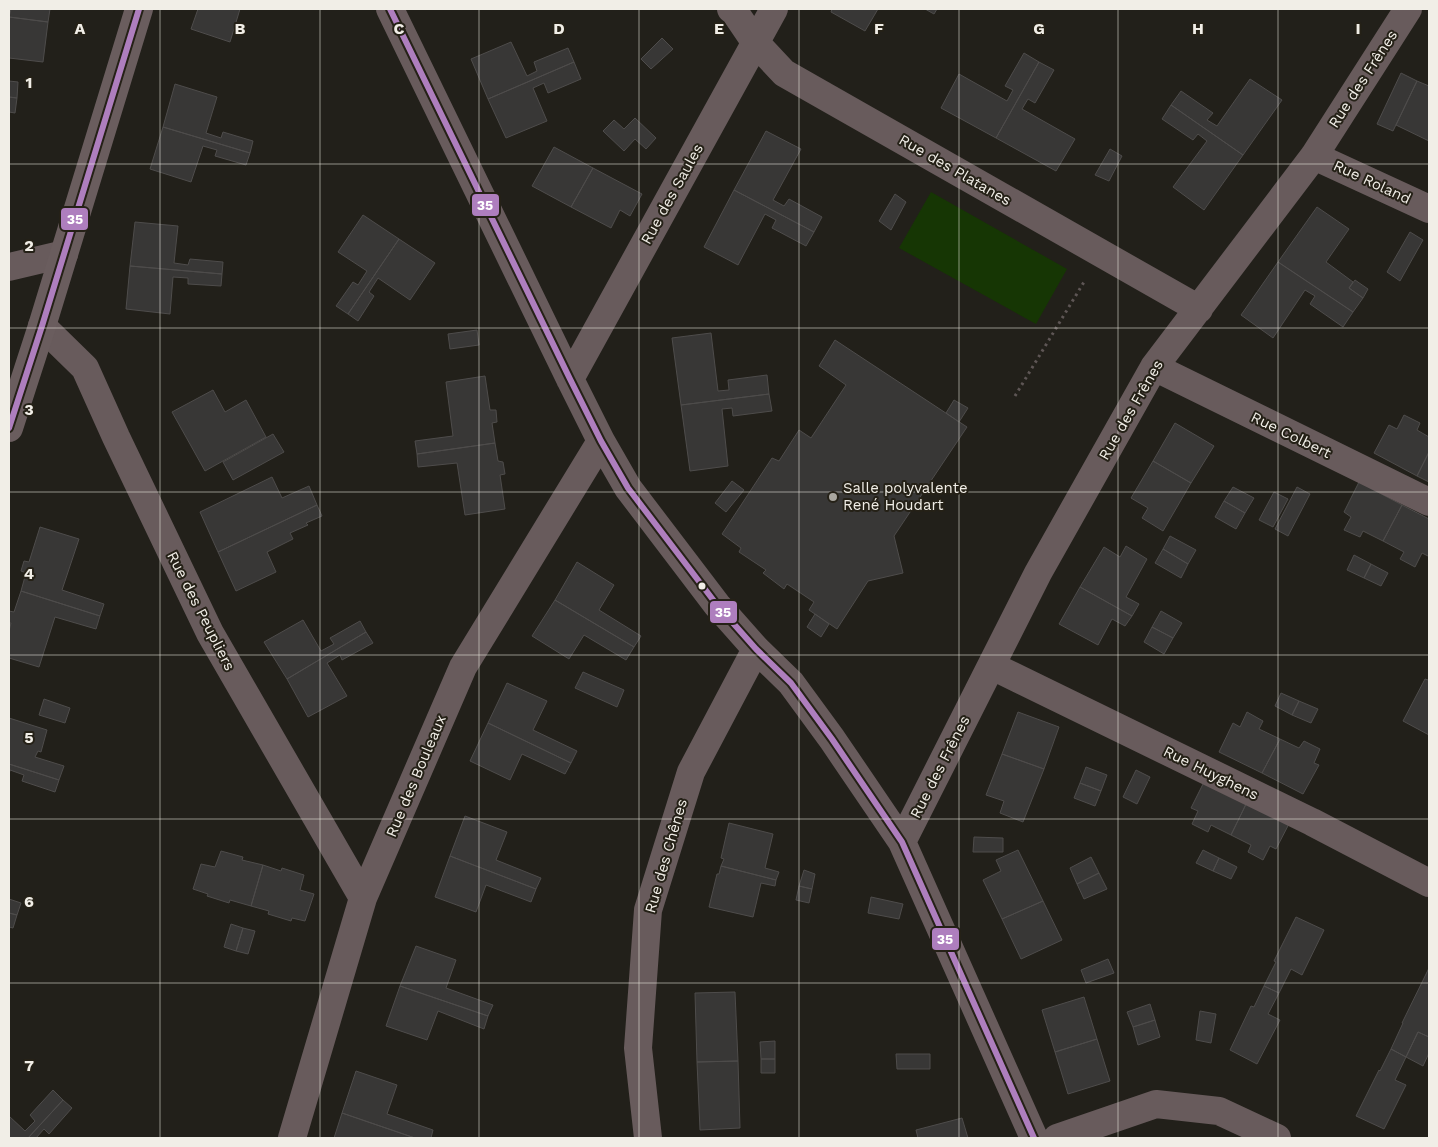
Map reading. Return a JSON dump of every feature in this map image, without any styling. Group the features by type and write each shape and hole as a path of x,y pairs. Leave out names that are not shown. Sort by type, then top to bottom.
{"street":[{"path":"9,428 139,9"},
{"path":"390,9 570,379 601,441 628,488 717,605 756,649 791,683 832,739 902,842 1034,1138"},
{"name":"Rue des Platanes","path":"731,9 755,42 784,73 1199,308"},
{"name":"Rue des Saules","path":"570,379 774,9"},
{"name":"Rue des Frênes","path":"902,842 1038,573 1154,367 1314,156 1408,9"},
{"name":"Rue Roland","path":"1314,156 1429,209"},
{"path":"9,267 64,254"},
{"name":"Rue des Peupliers","path":"42,326 85,368 210,634 363,898"},
{"name":"Rue Colbert","path":"1154,367 1429,502"},
{"name":"Rue des Bouleaux","path":"292,1138 363,898 463,667 601,441"},
{"name":"Rue des Chênes","path":"648,1138 638,1048 648,910 691,772 756,649"},
{"name":"Rue Huyghens","path":"992,666 1312,822 1429,883"},
{"path":"1057,1138 1156,1104 1219,1110 1277,1138"}],"path":[{"path":"1015,396 1080,287 1102,254"}],"green space":[{"path":"931,192 1067,269 1036,324 899,248"}],"building":[{"path":"11,9 50,9 48,22 9,17"},
{"path":"198,9 240,9 230,42 191,29"},
{"path":"832,9 878,9 865,31 831,12"},
{"path":"925,9 937,9 934,14"},
{"path":"9,17 48,22 43,62 9,58"},
{"path":"662,38 673,49 651,69 641,59"},
{"path":"511,42 527,76 537,71 534,62 568,48 574,62 488,99 471,59"},
{"path":"1024,53 1039,62 996,138 941,108 959,74 1007,101 1013,90 1005,86"},
{"path":"574,62 581,79 548,93 544,83 533,88 547,121 506,138 488,99"},
{"path":"1039,62 1054,70 1035,103 1028,99 1022,109 1075,139 1056,171 996,138"},
{"path":"1401,73 1417,81 1393,131 1377,124"},
{"path":"1250,79 1282,100 1243,155 1171,105 1181,91 1213,113 1207,120 1217,126"},
{"path":"9,81 18,82 17,98 9,97"},
{"path":"1417,81 1429,86 1429,141 1396,125"},
{"path":"175,84 217,97 206,133 221,138 223,132 253,141 250,153 163,127"},
{"path":"9,97 17,98 15,113 9,112"},
{"path":"1171,105 1243,155 1204,210 1173,187 1207,141 1198,134 1193,140 1162,119"},
{"path":"635,118 656,138 646,149 635,139 624,151 603,131 614,120 624,129"},
{"path":"163,127 250,153 246,165 215,156 217,150 203,146 191,182 150,169"},
{"path":"766,131 801,149 773,200 784,206 789,199 822,217 814,232 734,190"},
{"path":"554,147 593,168 571,207 532,186"},
{"path":"1110,149 1122,156 1109,181 1095,175"},
{"path":"593,168 642,194 630,216 620,210 611,228 571,207"},
{"path":"734,190 814,232 806,246 772,228 776,220 765,214 738,265 704,247"},
{"path":"895,194 906,202 891,230 879,221"},
{"path":"1317,207 1349,229 1326,262 1353,282 1349,288 1363,298 1353,312 1278,262"},
{"path":"363,215 399,239 348,314 336,306 353,282 358,285 367,271 338,252"},
{"path":"135,222 178,226 174,263 188,265 190,259 223,262 222,274 130,266"},
{"path":"1410,232 1423,240 1400,281 1387,272"},
{"path":"399,239 435,263 410,300 378,278 369,292 374,296 358,321 348,314"},
{"path":"1278,262 1353,312 1343,327 1310,304 1315,296 1305,290 1273,338 1241,315"},
{"path":"130,266 222,274 221,286 188,284 188,278 173,277 170,314 126,309"},
{"path":"1355,280 1368,289 1363,298 1349,288"},
{"path":"477,330 479,345 450,349 448,334"},
{"path":"711,333 718,391 729,390 728,380 767,375 769,394 681,405 672,338"},
{"name":"Salle polyvalente René Houdart","path":"835,340 967,427 894,536 903,573 868,581 837,629 809,610 814,602 787,584 784,589 763,573 766,570 739,552 741,548 722,534 772,458 779,461 799,430 811,438 846,385 819,366"},
{"path":"485,376 490,410 496,410 497,422 492,423 495,443 417,454 415,441 453,436 446,382"},
{"path":"213,390 225,412 246,400 266,437 205,471 172,412"},
{"path":"769,394 772,411 733,416 732,408 722,409 728,466 690,471 681,405"},
{"path":"954,400 968,408 959,422 946,413"},
{"path":"1404,415 1420,423 1417,430 1429,437 1429,452 1417,476 1374,453 1389,425 1397,429"},
{"path":"1175,423 1214,446 1191,483 1153,461"},
{"path":"273,434 284,452 233,480 223,462"},
{"path":"495,443 498,461 503,462 505,474 500,475 505,509 465,515 457,463 418,467 417,454"},
{"path":"1429,452 1429,482 1417,476"},
{"path":"1153,461 1191,483 1163,531 1142,518 1148,508 1131,498"},
{"path":"272,477 282,498 309,486 317,505 218,552 200,512"},
{"path":"732,481 744,490 726,512 715,503"},
{"path":"1359,482 1402,505 1383,541 1363,531 1360,537 1344,530 1351,517 1344,512"},
{"path":"1233,487 1254,498 1245,513 1224,501"},
{"path":"1297,487 1310,494 1288,536 1275,529"},
{"path":"1274,492 1288,499 1273,527 1259,520"},
{"path":"1224,501 1245,513 1236,529 1215,517"},
{"path":"317,505 322,516 290,533 293,539 267,552 276,572 236,591 218,552"},
{"path":"1402,505 1429,519 1429,555 1422,553 1415,567 1400,559 1404,552 1383,541"},
{"path":"40,527 79,539 62,590 104,604 100,616 21,591 26,573 21,571 24,561 29,562"},
{"path":"1170,536 1196,550 1188,564 1163,549"},
{"path":"1126,546 1147,559 1126,597 1139,604 1132,616 1080,587 1104,547 1120,557"},
{"path":"1163,549 1188,564 1181,578 1155,563"},
{"path":"1354,555 1371,564 1364,578 1347,570"},
{"path":"577,562 614,585 599,610 641,636 634,647 555,600"},
{"path":"1371,564 1388,573 1381,586 1364,578"},
{"path":"1080,587 1132,616 1125,626 1112,619 1098,645 1059,624"},
{"path":"21,591 100,616 96,629 55,617 39,667 9,658 9,631 11,623 9,623 9,611 14,612"},
{"path":"555,600 634,647 626,660 584,635 569,659 532,636"},
{"path":"1161,611 1182,623 1173,638 1152,627"},
{"path":"815,614 829,624 821,637 807,627"},
{"path":"303,620 321,651 334,644 330,638 360,621 366,632 287,679 264,642"},
{"path":"1152,627 1173,638 1164,654 1144,642"},
{"path":"366,632 373,643 342,660 340,655 327,663 347,696 308,717 287,679"},
{"path":"583,672 624,690 617,707 575,688"},
{"path":"1429,677 1429,735 1403,721 1425,679 1428,680"},
{"path":"507,683 547,701 533,730 577,751 571,763 488,723"},
{"path":"1281,693 1299,701 1292,715 1275,706"},
{"path":"44,699 70,708 65,723 39,715"},
{"path":"1299,701 1318,709 1311,723 1292,715"},
{"path":"1018,712 1059,727 1044,769 1002,754"},
{"path":"1247,712 1263,721 1259,729 1280,739 1262,773 1219,752 1233,723 1240,727"},
{"path":"9,718 47,730 41,752 38,751 35,757 64,766 59,780 9,764"},
{"path":"488,723 571,763 565,774 522,754 510,780 470,761"},
{"path":"1280,739 1299,748 1304,741 1320,749 1314,763 1319,765 1303,794 1262,773"},
{"path":"1002,754 1044,769 1023,822 1000,813 1004,801 986,795"},
{"path":"9,764 59,780 55,792 22,781 24,775 10,770 9,775"},
{"path":"1086,767 1107,775 1101,791 1080,783"},
{"path":"1136,770 1150,777 1137,804 1123,797"},
{"path":"1206,778 1249,798 1231,835 1211,825 1208,832 1192,824 1198,811 1191,808"},
{"path":"1080,783 1101,791 1095,806 1074,798"},
{"path":"1249,798 1291,820 1276,849 1270,846 1263,860 1248,852 1251,845 1231,835"},
{"path":"465,816 507,832 496,860 541,878 536,889 450,856"},
{"path":"729,823 773,834 765,868 779,872 776,880 721,866 724,859 721,858"},
{"path":"974,837 1003,838 1003,852 973,852"},
{"path":"1018,850 1043,901 1002,919 983,880 1001,871 996,860"},
{"path":"1203,850 1219,858 1213,871 1196,863"},
{"path":"221,851 243,857 242,860 263,865 251,906 230,900 229,903 193,889 201,864 215,867"},
{"path":"450,856 536,889 531,902 486,885 476,912 435,897"},
{"path":"1091,857 1099,873 1077,884 1070,868"},
{"path":"1219,858 1237,867 1231,879 1213,871"},
{"path":"263,865 281,871 282,868 304,875 300,890 314,894 305,921 292,918 291,921 268,914 269,911 251,906"},
{"path":"721,866 776,880 775,886 761,883 753,917 709,907 717,874 719,874"},
{"path":"804,870 815,874 812,889 799,886"},
{"path":"1099,873 1107,889 1084,899 1077,884"},
{"path":"799,886 812,889 809,903 796,900"},
{"path":"871,897 903,904 899,919 868,913"},
{"path":"9,899 21,903 17,915 9,913"},
{"path":"1043,901 1062,940 1021,959 1002,919"},
{"path":"9,913 17,915 13,928 9,927"},
{"path":"1296,917 1324,930 1302,975 1291,969 1279,993 1264,986"},
{"path":"231,924 243,928 236,951 224,947"},
{"path":"243,928 255,931 248,954 236,951"},
{"path":"416,946 456,960 446,988 493,1005 488,1016 400,986"},
{"path":"1108,959 1114,973 1086,983 1081,970"},
{"path":"1429,968 1429,1037 1418,1032 1406,1057 1391,1049"},
{"path":"400,986 488,1016 484,1029 438,1011 427,1040 386,1026"},
{"path":"1264,986 1279,993 1268,1014 1280,1020 1257,1064 1230,1050 1251,1006 1254,1007"},
{"path":"735,992 738,1061 697,1062 695,993"},
{"path":"1084,997 1097,1039 1055,1052 1042,1010"},
{"path":"1150,1004 1155,1020 1133,1027 1127,1012"},
{"path":"1200,1011 1216,1014 1211,1043 1196,1040"},
{"path":"1155,1020 1160,1037 1138,1045 1133,1027"},
{"path":"1418,1032 1429,1037 1429,1053 1423,1066 1406,1057"},
{"path":"1097,1039 1110,1081 1068,1094 1055,1052"},
{"path":"775,1041 775,1059 761,1059 760,1042"},
{"path":"1391,1049 1406,1057 1395,1080 1406,1085 1384,1129 1356,1116"},
{"path":"896,1054 930,1054 930,1069 897,1069"},
{"path":"761,1059 775,1059 775,1073 761,1073"},
{"path":"738,1061 740,1128 700,1130 697,1062"},
{"path":"356,1071 397,1085 387,1114 433,1130 431,1138 415,1138 342,1113"},
{"path":"53,1090 63,1100 28,1138 9,1138 9,1116 25,1131 35,1121 30,1115"},
{"path":"63,1100 72,1108 49,1134 44,1129 36,1138 28,1138"},
{"path":"342,1113 415,1138 334,1138"},
{"path":"962,1118 968,1138 918,1138 916,1130"}],"transit line":[{"name":"35","path":"9,428 139,9"},
{"name":"35","path":"390,9 570,379 601,441 628,488 717,605 756,649 791,683 832,739 902,842 1034,1138"}],"place":[{"name":"Salle polyvalente René Houdart","path":"833,497"}]}
